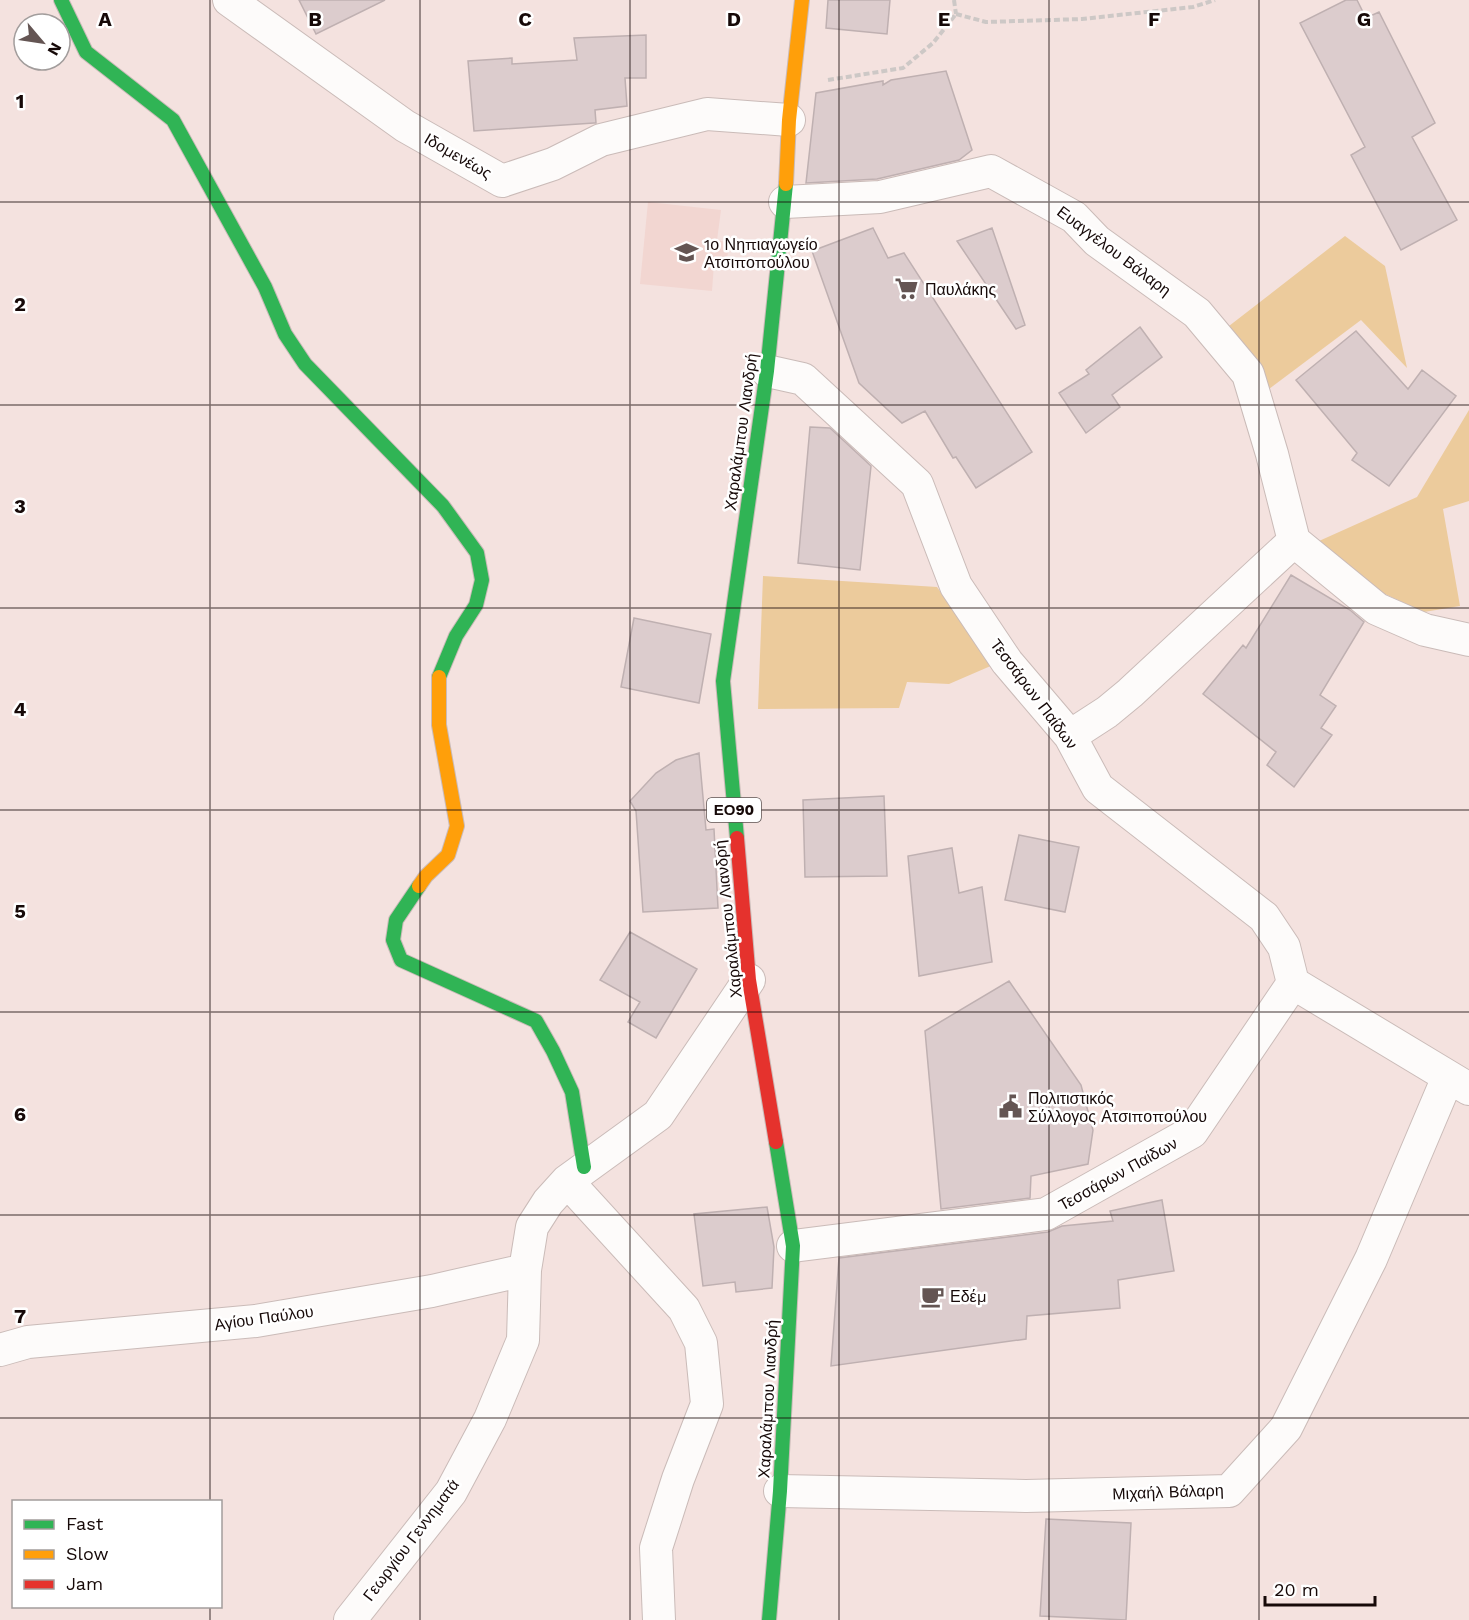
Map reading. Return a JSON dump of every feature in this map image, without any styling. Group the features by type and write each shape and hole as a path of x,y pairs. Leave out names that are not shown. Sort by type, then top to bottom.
{"main road":[{"path":"61,0 86,52 173,120 265,286 285,334 305,364 443,506 477,553 482,580 476,605 456,636 438,680 439,725 457,826 448,855 426,876 396,920 393,940 401,960 536,1021 572,1092 575,1174"},
{"name":"Χαραλάμπου Λιανδρή","path":"769,1620 780,1491 793,1246 749,981 723,681 767,371 785,202 789,120 802,0"}],"street":[{"name":"Ιδομενέως","path":"229,0 405,126 502,181 553,164 601,140 707,114 789,120"},
{"name":"Ευαγγέλου Βάλαρη","path":"785,202 880,197 991,171 1074,218 1097,241 1197,313 1248,375 1272,454 1294,541"},
{"name":"Τεσσάρων Παίδων","path":"767,371 803,379 917,484 956,586 1007,662 1070,736 1098,788 1264,917 1284,947 1293,983 1192,1132 1046,1214 793,1246"},
{"path":"1070,736 1107,712 1130,693 1294,541 1377,609 1425,630 1469,640"},
{"name":"Γεωργίου Γεννηματά","path":"350,1620 451,1492 490,1419 523,1340 525,1270 532,1227 548,1202 575,1174 658,1115 749,981"},
{"path":"1293,983 1459,1083"},
{"name":"Μιχαήλ Βάλαρη","path":"780,1491 1026,1496 1229,1491 1286,1428 1459,1083"},
{"path":"575,1174 684,1309 700,1342 707,1404 678,1479 656,1548 659,1620"},
{"name":"Αγίου Παύλου","path":"0,1350 28,1342 256,1321 432,1291 525,1270"}],"path":[{"path":"793,81 836,80 903,68 933,42 956,14 954,0"},
{"path":"956,14 986,22 1082,19 1193,7 1215,0"}],"shaded area":[{"name":"1ο Νηπιαγωγείο Ατσιποπούλου","path":"648,202 721,210 717,240 730,243 725,267 714,264 712,291 640,284"},
{"path":"1345,236 1385,266 1407,368 1361,320 1269,389 1258,363 1229,326"},
{"path":"1469,410 1469,501 1443,509 1460,606 1424,612 1374,589 1319,541 1417,497"},
{"path":"763,576 937,587 993,665 949,684 907,682 899,708 758,709"}],"building":[{"path":"299,0 385,0 316,34"},
{"path":"828,0 890,0 887,34 826,28"},
{"path":"1346,0 1357,0 1366,18 1379,12 1435,123 1412,137 1457,220 1401,250 1351,155 1365,147 1300,23"},
{"path":"646,35 646,78 625,78 627,106 595,110 596,123 474,131 468,61 512,58 512,64 577,60 574,38"},
{"path":"946,71 972,150 959,160 877,179 806,183 816,93 883,81 883,85 891,80"},
{"path":"873,228 888,258 904,253 1032,452 976,488 956,457 953,458 925,411 902,423 859,383 812,251"},
{"path":"992,228 1025,325 1016,329 957,241"},
{"path":"1140,327 1162,357 1112,395 1120,407 1086,433 1059,393 1089,374 1086,370"},
{"path":"1356,331 1408,389 1422,370 1456,396 1389,486 1352,460 1357,453 1296,380"},
{"path":"810,427 830,428 871,466 860,570 798,563"},
{"path":"1291,575 1350,610 1364,622 1320,695 1336,706 1321,728 1332,735 1294,787 1267,765 1276,752 1203,694 1243,645 1246,648"},
{"path":"634,618 711,634 699,703 621,687"},
{"path":"699,753 706,830 714,829 718,908 643,912 636,811 630,801 656,773 676,760"},
{"path":"884,796 887,876 805,877 803,800"},
{"path":"1019,835 1079,847 1065,912 1005,900"},
{"path":"952,848 959,893 982,887 992,962 919,976 908,856"},
{"path":"630,932 697,969 656,1038 628,1022 640,1002 600,980"},
{"name":"Πολιτιστικός Σύλλογος Ατσιποπούλου","path":"1009,981 1081,1085 1093,1130 1088,1164 1031,1176 1030,1198 941,1209 925,1031"},
{"name":"Εδέμ","path":"1162,1200 1174,1271 1118,1280 1120,1308 1027,1316 1026,1339 831,1366 839,1258 1048,1232 1062,1226 1113,1221 1110,1211"},
{"path":"767,1207 774,1247 772,1288 736,1292 735,1282 703,1286 694,1214"},
{"path":"1046,1519 1131,1523 1126,1620 1040,1616"}],"traffic: fast":[{"path":"61,0 86,52 173,120 265,287 285,334 305,364 443,506 477,553 482,580 476,605 456,636 439,677"},
{"path":"737,838 723,681 767,371 786,184"},
{"path":"419,886 396,920 393,940 401,960 536,1021 572,1092 584,1167"},
{"path":"769,1620 780,1491 793,1246 776,1142"}],"traffic: slow":[{"path":"786,184 789,120 802,0"},
{"path":"419,886 448,855 457,826 439,725 439,677"}],"traffic: jam":[{"path":"737,838 749,980 776,1142"}],"place":[{"name":"1ο Νηπιαγωγείο Ατσιποπούλου","path":"686,253"},
{"name":"Παυλάκης","path":"907,289"},
{"name":"Πολιτιστικός Σύλλογος Ατσιποπούλου","path":"1010,1107"},
{"name":"Εδέμ","path":"932,1296"}]}
